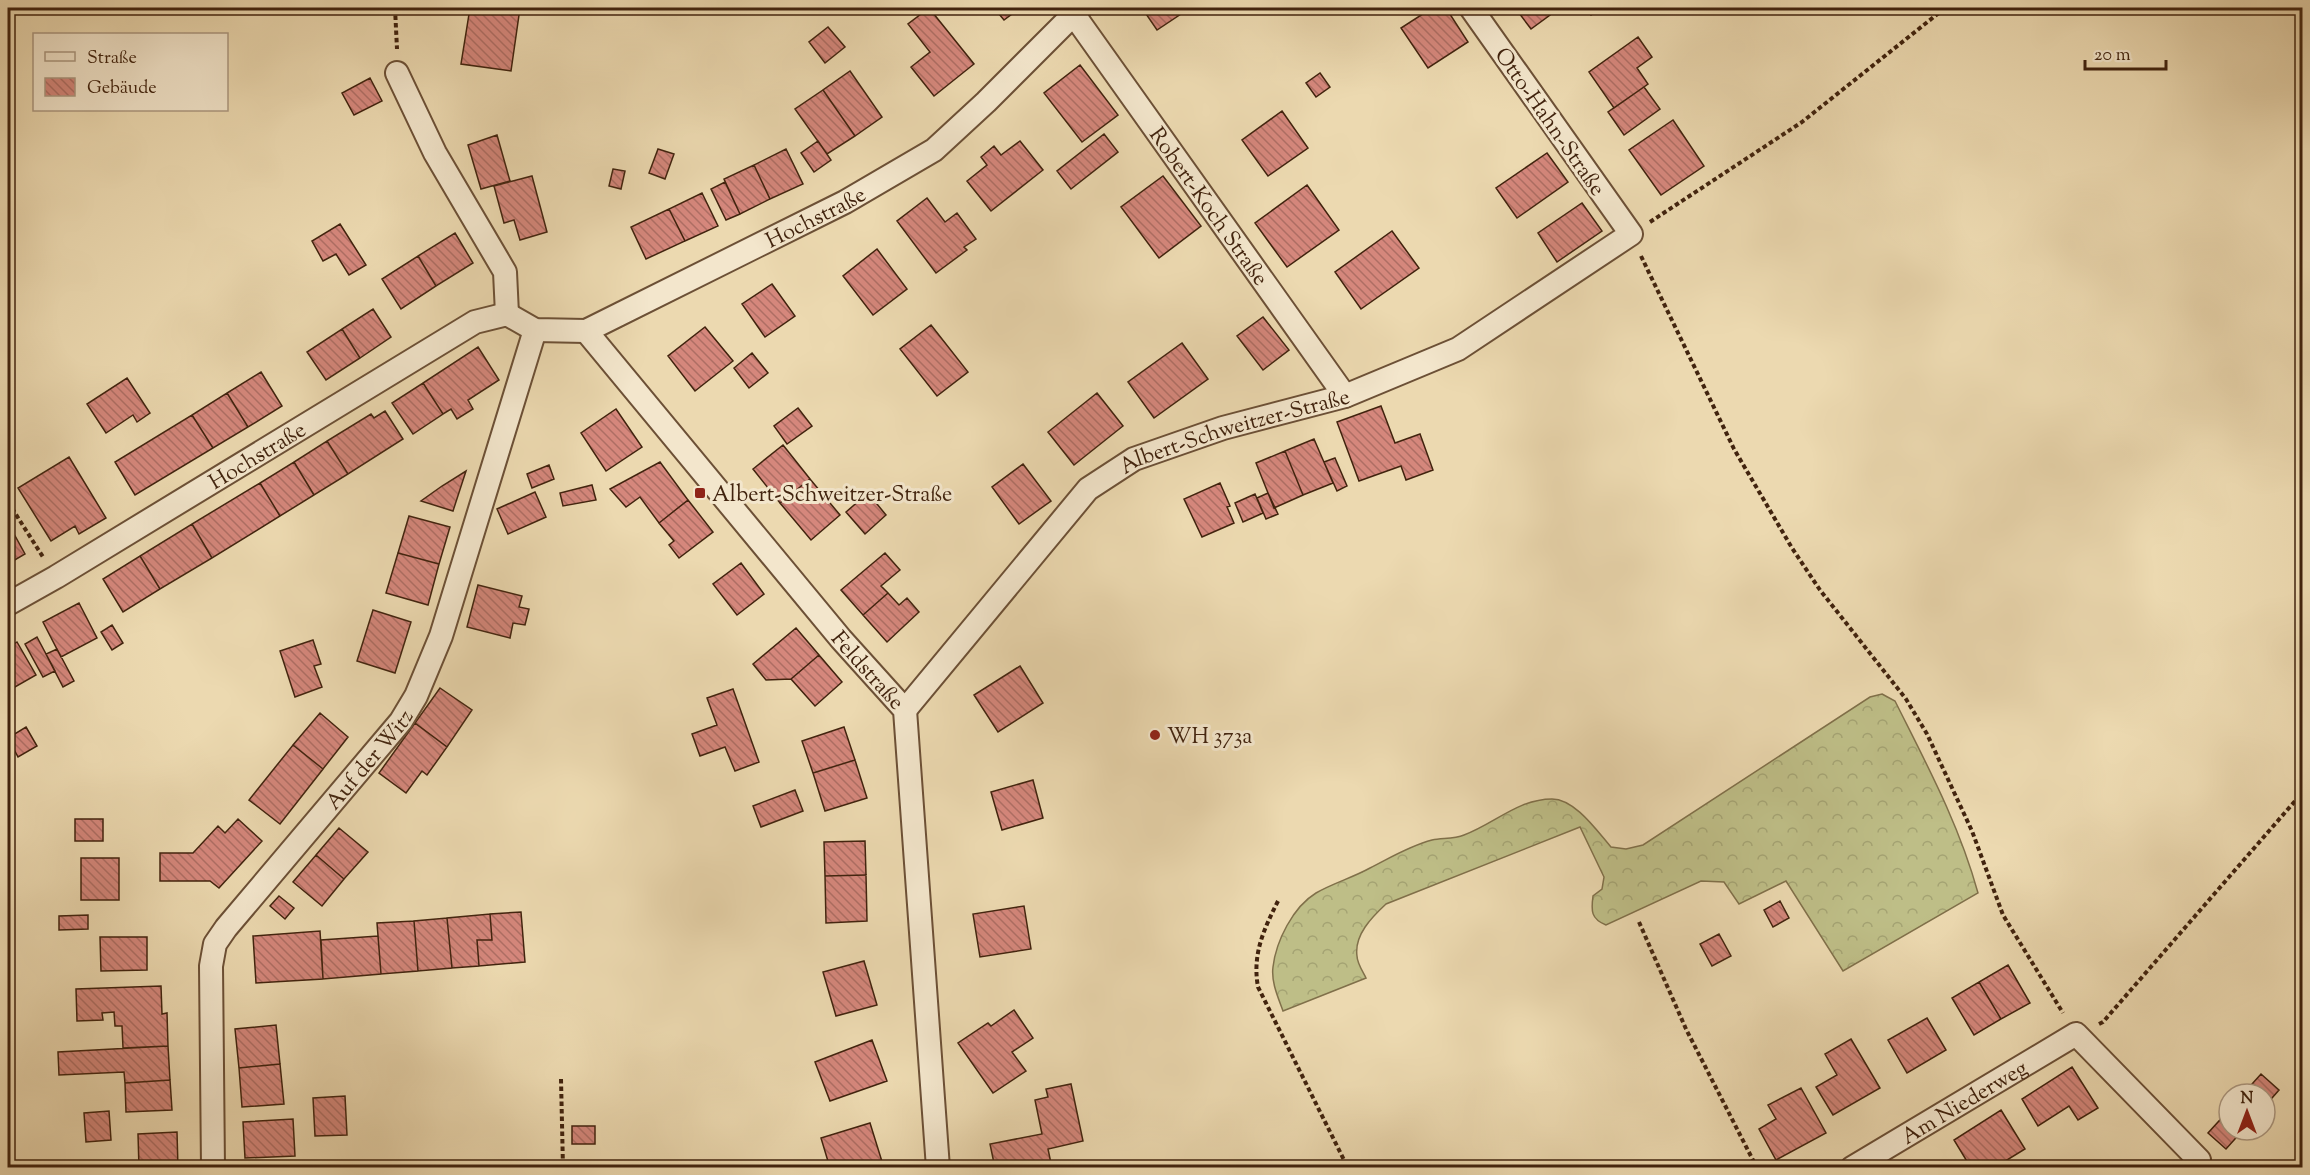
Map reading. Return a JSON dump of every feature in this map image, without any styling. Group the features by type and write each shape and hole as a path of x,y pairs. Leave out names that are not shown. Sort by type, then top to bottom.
{"street":[{"name":"Otto-Hahn-Straße","path":"1471,8 1631,234"},
{"name":"Hochstraße","path":"8,604 476,322 507,314 535,330 586,331 845,202 934,150 1077,11"},
{"name":"Robert-Koch Straße","path":"1077,11 1345,396"},
{"path":"397,73 435,153 506,272 507,314"},
{"name":"Albert-Schweitzer-Straße","path":"905,710 1088,489 1134,459 1223,428 1345,396 1458,350 1631,234"},
{"name":"Auf der Witz","path":"213,1167 210,988 215,945 226,928 401,721 416,696 441,636 535,330"},
{"name":"Feldstraße","path":"586,331 841,639 905,710 938,1167"},
{"path":"2076,1034 2199,1160"},
{"name":"Am Niederweg","path":"1852,1167 2076,1034"}],"path":[{"path":"395,8 397,73"},
{"path":"1945,8 1802,122 1631,234 1734,450 1792,548 1820,590 1906,699 1927,734 1972,831 2003,915 2076,1034 2103,1022 2302,793"},
{"path":"8,502 56,577"},
{"path":"1278,901 1257,949 1255,971 1258,987 1348,1167"},
{"path":"1639,922 1686,1029 1757,1167"},
{"path":"561,1078 563,1167"}],"green space":[{"path":"1882,694 1895,701 1930,772 1962,843 1978,893 1843,971 1786,881 1739,904 1724,882 1701,881 1606,925 1601,923 1593,914 1592,901 1593,896 1602,889 1604,877 1580,827 1386,904 1370,921 1358,941 1357,959 1366,978 1283,1011 1273,978 1278,946 1293,916 1308,899 1322,889 1363,872 1400,852 1432,840 1464,835 1517,807 1540,800 1561,800 1569,804 1585,817 1611,847 1626,849 1643,845 1870,697"}],"building":[{"path":"470,8 520,8 511,71 461,64"},
{"path":"929,8 974,64 934,96 911,67 930,52 908,24"},
{"path":"994,8 1020,8 1004,20"},
{"path":"1142,8 1190,8 1157,30"},
{"path":"1432,8 1446,8 1468,42 1428,68 1401,28"},
{"path":"1517,8 1545,8 1550,15 1531,29"},
{"path":"1586,8 1602,8 1591,15"},
{"path":"828,27 845,47 825,63 809,42"},
{"path":"1638,37 1652,57 1637,68 1648,84 1614,108 1589,72"},
{"path":"1080,65 1118,115 1082,142 1044,93"},
{"path":"850,71 882,117 855,136 823,90"},
{"path":"1320,73 1330,87 1316,97 1306,83"},
{"path":"370,78 382,101 354,115 342,93"},
{"path":"1644,87 1660,109 1624,135 1608,112"},
{"path":"823,90 855,136 827,154 795,109"},
{"path":"1282,111 1308,148 1268,176 1242,140"},
{"path":"1673,120 1704,166 1661,195 1629,150"},
{"path":"1104,134 1118,152 1071,189 1057,171"},
{"path":"497,135 510,181 481,189 468,145"},
{"path":"818,141 831,160 814,172 801,153"},
{"path":"1020,141 1043,170 991,211 967,181 987,165 981,157 994,146 1001,155"},
{"path":"658,149 674,154 665,179 649,173"},
{"path":"786,149 803,184 770,199 754,165"},
{"path":"1547,153 1568,182 1517,218 1496,188"},
{"path":"754,165 770,199 740,214 724,179"},
{"path":"613,169 625,171 621,189 609,186"},
{"path":"532,176 547,232 520,240 514,220 504,223 494,186"},
{"path":"1163,176 1201,226 1159,258 1121,207"},
{"path":"725,182 740,214 726,220 711,189"},
{"path":"1307,185 1339,230 1287,267 1255,223"},
{"path":"702,193 718,226 685,241 669,209"},
{"path":"927,198 945,222 957,213 976,239 964,247 967,250 936,273 897,221"},
{"path":"1582,203 1602,231 1557,262 1538,233"},
{"path":"669,209 685,241 646,259 631,227"},
{"path":"340,224 366,265 349,275 336,254 323,261 312,241"},
{"path":"1392,231 1419,268 1361,309 1335,272"},
{"path":"455,233 473,263 436,286 418,256"},
{"path":"877,249 907,289 873,315 843,276"},
{"path":"418,256 436,286 401,309 382,279"},
{"path":"772,284 795,316 765,337 742,304"},
{"path":"373,309 391,337 360,358 342,329"},
{"path":"1263,317 1289,350 1263,370 1237,336"},
{"path":"931,325 968,372 937,396 900,349"},
{"path":"705,327 733,361 695,391 668,356"},
{"path":"342,329 360,358 326,380 307,352"},
{"path":"1182,343 1208,379 1154,418 1128,382"},
{"path":"478,347 499,380 468,400 473,409 457,419 451,409 443,414 423,383"},
{"path":"752,353 768,373 749,388 734,368"},
{"path":"261,372 282,406 248,427 227,393"},
{"path":"127,378 150,413 137,422 133,415 106,433 87,404"},
{"path":"423,383 443,414 413,434 392,403"},
{"path":"227,393 248,427 213,448 192,415"},
{"path":"1097,393 1123,426 1074,465 1048,432"},
{"path":"1381,406 1395,443 1420,434 1433,470 1406,480 1401,466 1359,481 1337,422"},
{"path":"798,408 812,426 787,444 774,426"},
{"path":"616,409 642,447 606,471 581,433"},
{"path":"385,411 403,439 348,474 327,441 371,414 374,418"},
{"path":"192,415 213,448 135,495 115,462"},
{"path":"1314,439 1333,483 1303,495 1285,451"},
{"path":"327,441 348,474 314,495 294,462"},
{"path":"783,445 810,479 780,503 753,469"},
{"path":"1285,451 1303,495 1274,508 1256,463"},
{"path":"69,457 106,518 79,534 75,526 51,541 18,488"},
{"path":"1335,458 1347,486 1337,491 1324,462"},
{"path":"294,462 314,495 280,516 260,483"},
{"path":"660,462 688,500 659,523 640,497 626,507 610,489"},
{"path":"1023,464 1051,501 1019,524 992,487"},
{"path":"549,465 554,479 532,488 527,474"},
{"path":"466,471 453,511 421,501 442,486"},
{"path":"810,479 840,515 811,540 780,503"},
{"path":"260,483 280,516 212,558 192,524"},
{"path":"1220,483 1230,506 1227,507 1234,523 1202,537 1184,499"},
{"path":"592,485 596,500 563,506 560,493"},
{"path":"535,492 546,517 508,534 497,509"},
{"path":"868,493 886,515 865,534 846,512"},
{"path":"1268,493 1278,514 1266,519 1257,498"},
{"path":"1255,494 1263,513 1243,522 1235,503"},
{"path":"688,500 713,532 679,558 669,545 674,541 659,523"},
{"path":"409,516 450,527 439,564 398,553"},
{"path":"8,523 25,554 8,564"},
{"path":"192,524 212,558 160,589 140,556"},
{"path":"398,553 439,564 428,605 386,593"},
{"path":"885,553 900,570 881,586 888,593 863,615 841,590"},
{"path":"140,556 160,589 123,612 103,579"},
{"path":"741,563 764,594 737,615 713,584"},
{"path":"478,585 522,596 519,607 529,609 525,625 513,623 510,638 467,627"},
{"path":"888,593 899,605 907,598 919,612 887,642 863,615"},
{"path":"79,603 97,638 61,657 43,622"},
{"path":"373,610 411,622 395,673 357,661"},
{"path":"112,625 123,643 112,650 101,632"},
{"path":"796,628 819,655 791,679 766,680 753,664"},
{"path":"37,637 55,671 43,677 25,644"},
{"path":"313,640 321,664 314,666 322,687 295,697 280,651"},
{"path":"17,642 36,675 8,691 8,648"},
{"path":"57,649 74,681 63,687 46,654"},
{"path":"819,655 842,682 815,706 791,679"},
{"path":"1020,666 1043,703 998,732 974,695"},
{"path":"440,688 472,710 447,747 415,723"},
{"path":"733,689 759,762 735,771 725,747 700,756 692,734 717,725 707,698"},
{"path":"320,713 348,737 323,769 293,745"},
{"path":"415,723 447,747 427,775 422,771 406,793 379,773"},
{"path":"26,727 37,746 18,757 8,738"},
{"path":"844,727 855,760 813,773 802,741"},
{"path":"293,745 323,769 280,824 249,800"},
{"path":"855,760 867,798 825,811 813,773"},
{"path":"1033,780 1043,818 1002,830 991,792"},
{"path":"795,790 803,811 761,827 753,806"},
{"path":"75,819 103,819 103,841 75,841"},
{"path":"238,819 262,841 219,888 210,881 160,881 160,853 193,853 218,826 225,833"},
{"path":"339,828 368,852 344,879 316,855"},
{"path":"865,841 866,875 825,876 824,842"},
{"path":"316,855 344,879 322,906 293,882"},
{"path":"81,858 119,858 119,900 81,900"},
{"path":"866,875 867,921 826,923 825,876"},
{"path":"279,896 294,908 285,919 270,906"},
{"path":"1780,901 1789,918 1773,927 1764,910"},
{"path":"1024,906 1031,949 980,957 973,914"},
{"path":"521,912 525,962 479,966 477,940 492,940 490,914"},
{"path":"490,914 492,940 477,940 479,966 452,968 447,918"},
{"path":"88,915 88,929 59,930 59,916"},
{"path":"447,918 452,968 418,971 414,921"},
{"path":"414,921 418,971 381,974 377,923"},
{"path":"320,931 323,979 256,983 253,936"},
{"path":"1719,934 1731,956 1712,966 1700,944"},
{"path":"378,936 381,974 323,979 321,940"},
{"path":"100,937 147,937 147,970 101,971"},
{"path":"864,961 877,1005 836,1016 823,972"},
{"path":"2008,965 2030,1003 2001,1019 1979,982"},
{"path":"1979,982 2001,1019 1974,1035 1952,998"},
{"path":"161,986 162,1014 167,1013 168,1046 123,1048 122,1026 115,1026 114,1012 102,1013 103,1020 77,1021 76,989"},
{"path":"1014,1010 1033,1038 1012,1052 1026,1071 993,1093 958,1043 988,1023 991,1026"},
{"path":"1927,1018 1946,1050 1907,1073 1888,1040"},
{"path":"276,1025 280,1064 239,1068 235,1029"},
{"path":"1851,1039 1880,1088 1833,1115 1816,1087 1837,1075 1825,1054"},
{"path":"872,1040 887,1081 830,1101 815,1062"},
{"path":"168,1046 170,1080 125,1083 124,1072 59,1075 58,1052"},
{"path":"280,1064 284,1104 242,1107 239,1068"},
{"path":"2072,1067 2098,1108 2078,1120 2069,1106 2038,1126 2022,1099"},
{"path":"2261,1074 2270,1082 2254,1082"},
{"path":"170,1080 172,1110 126,1112 125,1083"},
{"path":"1071,1084 1083,1141 1048,1149 1052,1168 995,1168 990,1144 1042,1134 1035,1100 1048,1097 1046,1089"},
{"path":"1801,1088 1826,1133 1776,1160 1759,1129 1776,1119 1768,1105"},
{"path":"345,1096 347,1135 315,1136 313,1098"},
{"path":"2001,1110 2025,1149 1994,1168 1971,1168 1954,1140"},
{"path":"109,1111 111,1140 86,1142 84,1113"},
{"path":"293,1119 295,1156 245,1158 243,1122"},
{"path":"870,1123 884,1168 830,1168 821,1138"},
{"path":"2217,1123 2217,1141 2208,1133"},
{"path":"572,1126 595,1126 595,1144 572,1144"},
{"path":"177,1132 178,1168 139,1168 138,1134"},
{"path":"2218,1142 2232,1142 2226,1149"}],"place":[{"name":"Albert-Schweitzer-Straße","path":"700,493"},
{"name":"WH 373a","path":"1155,735"}]}
